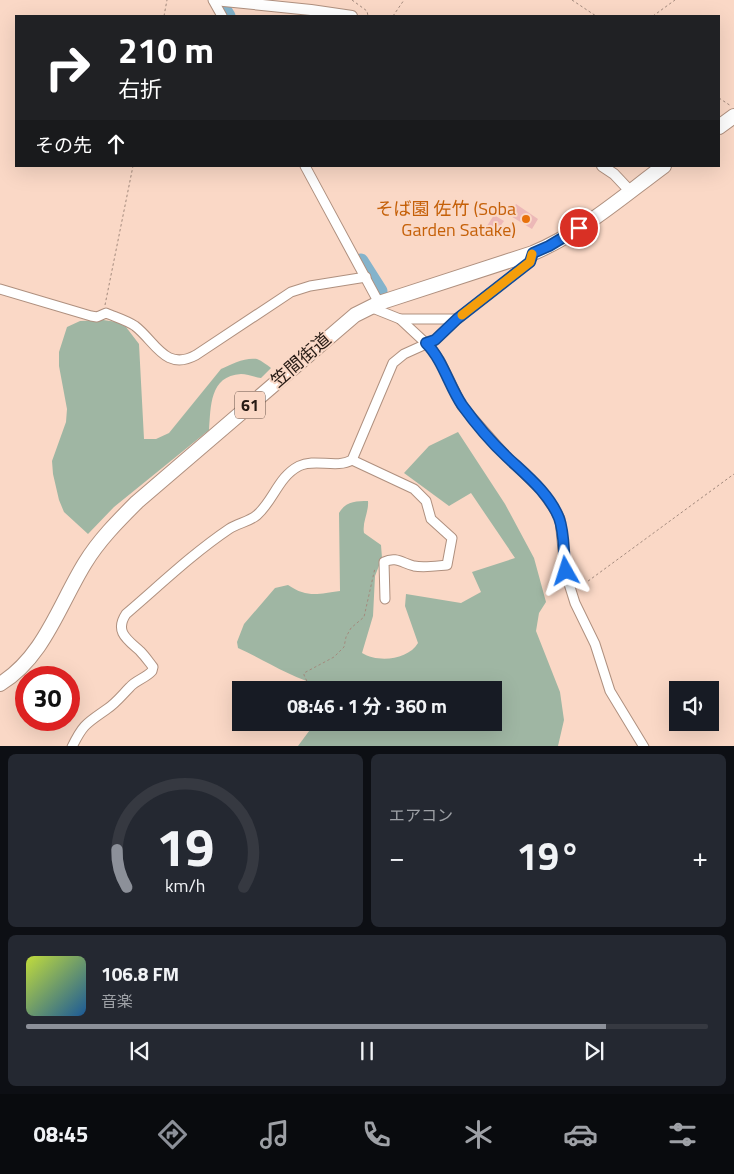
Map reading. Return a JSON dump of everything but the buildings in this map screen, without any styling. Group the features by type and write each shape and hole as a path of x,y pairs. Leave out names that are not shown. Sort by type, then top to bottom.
{"main road":[{"path":"720,126 734,116"},
{"name":"笠間街道","path":"0,684 21,668 44,640 85,564 98,543 117,521 355,315 375,305 533,253 562,239 663,167"}],"street":[{"path":"213,0 221,15"},
{"path":"213,0 345,15"},
{"path":"306,167 366,277 375,305 400,319 426,343 440,362 462,406 506,456 541,490 555,510 562,528 564,564 571,594 595,644 610,691 644,746"},
{"path":"604,167 614,174 630,191"},
{"path":"352,460 393,363 397,358 435,340 457,319 530,262 533,253"},
{"path":"0,289 91,316 97,317 104,313 120,319 136,327 164,355 172,359 183,360 196,355 297,289 366,277"},
{"path":"400,319 457,319"},
{"path":"72,746 78,733 90,719 108,709 130,686 152,671 153,667 124,636 121,625 126,614 184,563 231,528 256,515 266,504 280,481 299,466 307,464 341,464 352,460 414,488 426,501 431,519 452,538 446,565 413,566 394,559 384,562 386,599"}],"path":[{"path":"164,15 167,0"},
{"path":"352,0 367,11 368,15"},
{"path":"393,15 404,0"},
{"path":"572,0 594,15"},
{"path":"654,15 675,0"},
{"path":"720,99 734,111"},
{"path":"104,313 133,167"},
{"path":"571,594 734,474"},
{"path":"306,681 304,673 334,657 344,647 346,637 351,628 364,616 374,570 376,566 384,562"}],"green space":[{"path":"103,320 117,322 126,327 139,344 144,439 156,439 169,433 221,369 248,359 257,359 271,368 261,378 241,374 223,380 214,394 209,430 114,507 88,534 64,512 53,474 52,461 66,422 67,409 59,366 59,352 67,327 80,321"},
{"path":"458,432 505,504 534,558 546,602 539,613 536,631 560,692 564,720 558,746 298,746 309,731 502,731 502,681 306,681 238,648 237,642 244,624 275,588 288,585 301,592 313,594 340,591 339,513 348,504 368,501 364,533 381,545 382,558 375,576 373,616 362,653 369,656 384,659 400,656 413,649 418,643 405,606 406,594 461,603 481,592 472,572 515,558 471,493 449,506 404,473 429,446"}],"waterway":[{"path":"223,8 227,15"},
{"path":"361,261 380,291"}],"slow traffic":[{"path":"462,315 530,262 532,254"}],"place":[{"name":"そば園 佐竹 (Soba Garden Satake)","path":"526,219"}],"route":[{"path":"566,571 560,519 549,500 517,465 506,456 462,406 440,362 426,343 435,340 457,319 530,262 533,253 562,239 579,228"}]}
